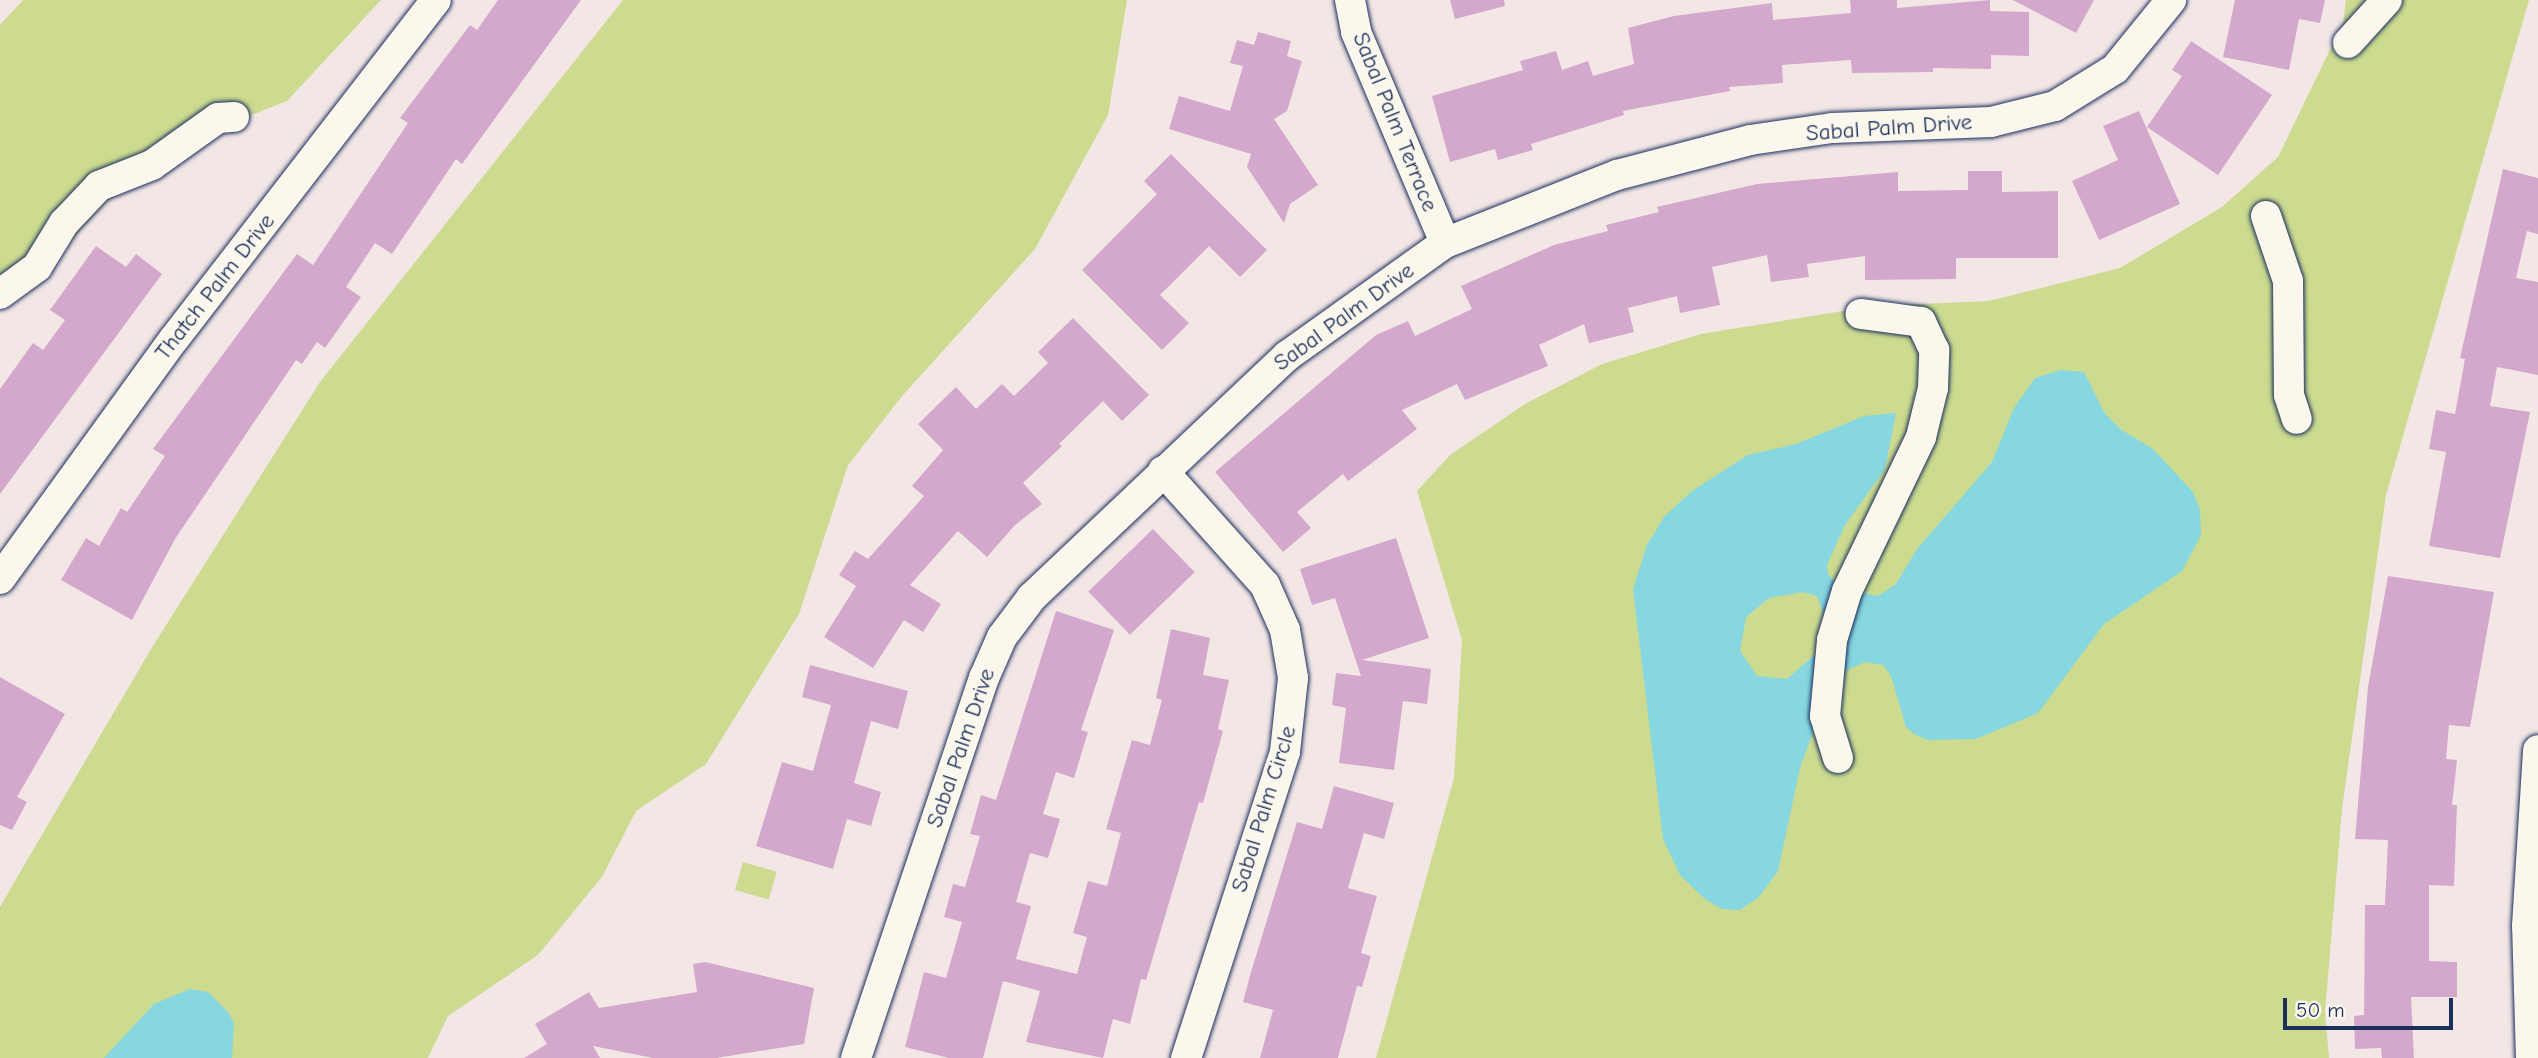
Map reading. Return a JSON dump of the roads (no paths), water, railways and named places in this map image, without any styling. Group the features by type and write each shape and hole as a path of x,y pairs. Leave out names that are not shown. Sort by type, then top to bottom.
{"street":[{"name":"Thatch Palm Drive","path":"0,579 174,339 436,0"},
{"name":"Sabal Palm Terrace","path":"1350,0 1356,32 1445,243"},
{"name":"Sabal Palm Drive","path":"856,1058 984,678 1002,636 1032,597 1287,356 1445,243 1617,175 1696,152 1832,128 1992,122 2055,106 2097,82 2130,55 2171,0"},
{"path":"2348,43 2387,0"},
{"path":"0,294 37,267 64,223 99,186 152,165 218,118 234,117"},
{"path":"2266,216 2288,281 2289,396 2297,419"},
{"path":"1838,758 1825,716 1832,640 1853,577 1921,437 1931,401 1934,350 1921,322 1861,314"},
{"name":"Sabal Palm Circle","path":"1163,471 1265,585 1285,630 1293,678 1285,752 1186,1058"},
{"path":"2531,1058 2527,926 2538,750"}],"water":[{"path":"2061,370 2084,372 2104,412 2120,429 2153,449 2193,492 2200,510 2201,535 2182,571 2104,624 2038,713 1976,739 1928,740 1914,734 1906,727 1891,676 1883,665 1865,662 1845,671 1818,718 1800,768 1778,871 1759,897 1740,910 1722,909 1705,899 1680,875 1663,839 1633,589 1647,545 1664,517 1692,491 1748,455 1796,444 1864,416 1896,413 1885,469 1845,525 1827,565 1828,574 1842,589 1878,596 1896,584 1917,549 1992,462 2014,408 2035,378","holes":["1803,592 1817,596 1824,615 1819,651 1787,679 1757,676 1740,651 1746,617 1769,598"]},
{"path":"190,989 208,992 228,1012 234,1023 232,1058 104,1058 154,1004"}]}
